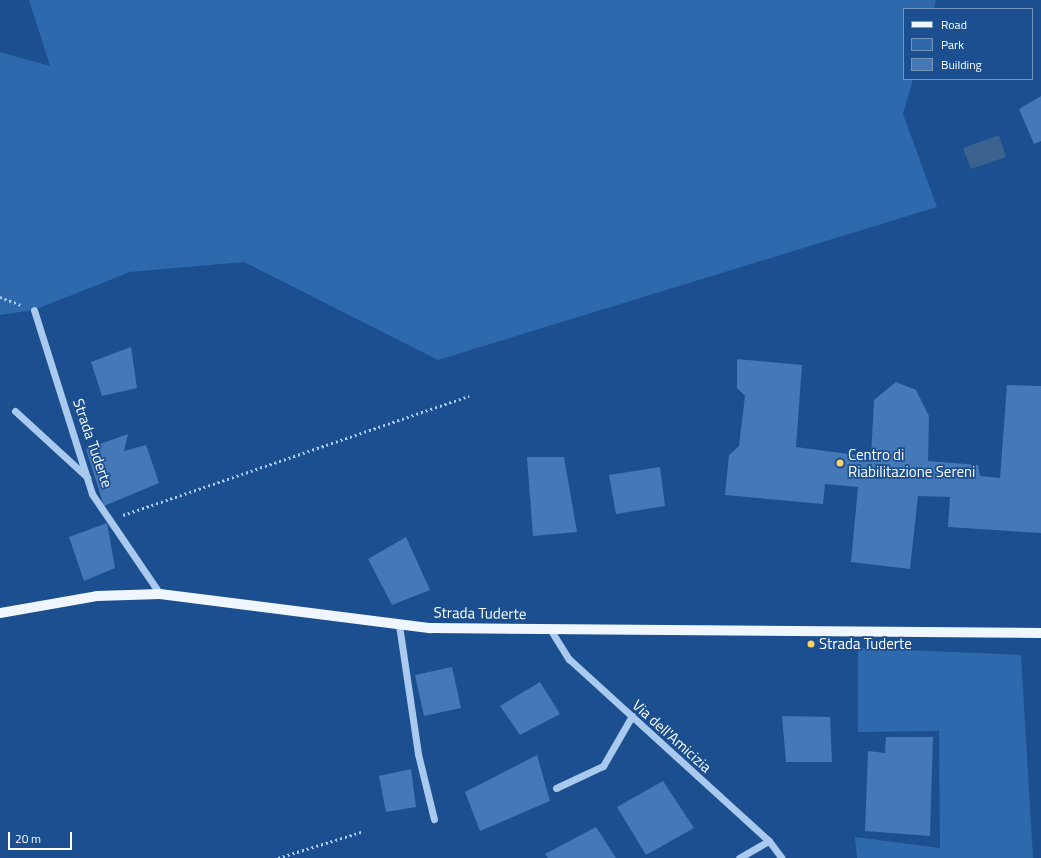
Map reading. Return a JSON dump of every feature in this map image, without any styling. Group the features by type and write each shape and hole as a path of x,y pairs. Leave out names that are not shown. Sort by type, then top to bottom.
{"main road":[{"name":"Strada Tuderte","path":"0,613 97,596 160,594 399,625 550,629 1041,633"}],"street":[{"name":"Strada Tuderte","path":"34,310 92,494 160,594"},
{"path":"15,411 87,478"},
{"path":"399,625 418,754 434,819"},
{"name":"Via dell'Amicizia","path":"550,629 569,659 769,841 782,858"},
{"path":"556,788 603,766 632,716"},
{"path":"739,858 769,841"}],"path":[{"path":"0,297 34,310"},
{"path":"109,519 469,396"},
{"path":"278,858 364,831"}],"green space":[{"path":"29,0 936,0 934,8 903,8 903,80 913,80 903,114 937,207 438,360 244,262 130,272 34,310 0,315 0,52 50,66"},
{"path":"858,648 1021,655 1033,858 857,858 855,837 940,848 939,731 858,732"}],"shaded area":[{"path":"999,135 1006,157 971,169 963,148"}],"building":[{"path":"1041,96 1041,141 1034,144 1019,109"},
{"path":"131,347 137,388 102,396 91,362"},
{"name":"Centro di Riabilitazione Sereni","path":"737,359 802,365 796,447 871,457 874,400 896,382 916,390 929,416 928,461 978,465 980,476 1000,478 1007,385 1041,386 1041,533 948,527 950,497 918,496 910,569 851,562 858,487 825,484 823,504 725,495 729,455 739,446 745,396 737,388"},
{"path":"128,434 124,451 146,445 159,483 104,506 86,449"},
{"path":"527,457 564,457 577,532 533,536"},
{"path":"660,467 665,506 616,514 609,475"},
{"path":"107,523 115,568 84,581 69,537"},
{"path":"406,537 430,590 392,605 368,559"},
{"path":"452,667 461,708 424,716 415,675"},
{"path":"540,682 560,714 520,735 500,706"},
{"path":"782,716 830,717 832,762 786,762"},
{"path":"886,737 933,737 930,836 865,831 868,751 885,753"},
{"path":"537,755 550,801 480,831 465,792"},
{"path":"411,769 416,807 386,812 379,776"},
{"path":"663,781 694,828 646,855 617,807"},
{"path":"596,827 616,858 548,858 545,854"}],"place":[{"name":"Centro di Riabilitazione Sereni","path":"840,463"},
{"name":"Strada Tuderte","path":"811,644"}]}
